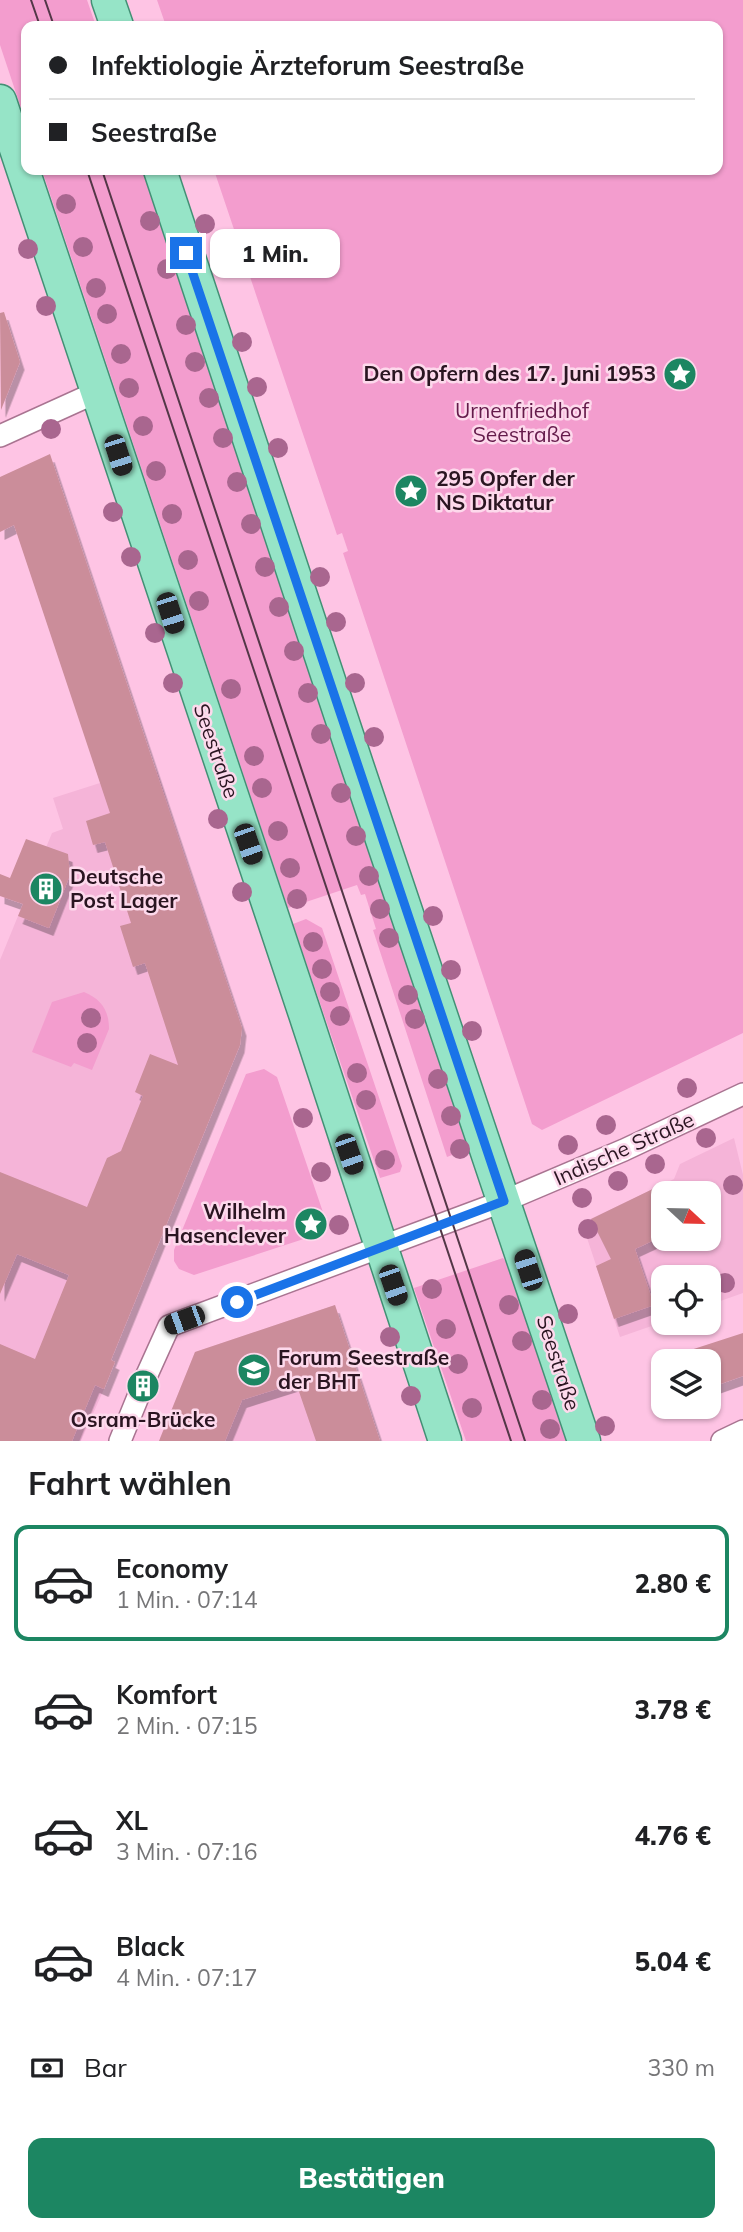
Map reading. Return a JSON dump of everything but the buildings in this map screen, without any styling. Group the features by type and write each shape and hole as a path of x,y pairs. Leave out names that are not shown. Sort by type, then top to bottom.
{"main road":[{"path":"108,0 115,21"},
{"name":"Seestraße","path":"0,101 21,164"},
{"name":"Seestraße","path":"25,175 444,1441"},
{"name":"Seestraße","path":"162,175 584,1441"}],"street":[{"path":"0,436 97,392"},
{"name":"Indische Straße","path":"120,1441 169,1326 504,1201 612,1155 743,1094"},
{"path":"722,1441 743,1431"}],"shaded area":[{"path":"157,771 242,1028 109,1363 104,1389 81,1441 0,1441 0,960 52,833 63,829 53,798 100,783 103,790"},
{"path":"734,1138 743,1175 743,1293 721,1301 721,1265 651,1265 651,1326 620,1337 582,1223 651,1190 651,1251 721,1251 721,1181 670,1181 674,1179 680,1164"},
{"path":"335,1305 380,1441 168,1441 160,1438 195,1352"}],"green space":[{"path":"0,0 87,0 94,21 21,21 21,108 0,45"},
{"name":"Urnenfriedhof Seestraße","path":"157,0 743,0 743,1033 542,1130 532,1124 343,553 348,551 342,533 337,535 216,175 723,175 723,21 164,21"},
{"path":"44,175 148,175 472,1147 447,1157 373,930 376,929 365,894 361,895 357,885 288,908"},
{"path":"306,919 322,928 402,1166 400,1172 380,1178 293,924"},
{"path":"84,992 103,1006 109,1022 109,1029 92,1070 74,1063 71,1067 32,1052 52,1002"},
{"path":"264,1069 277,1077 328,1227 325,1232 194,1275 179,1269 174,1261 174,1250 246,1074"},
{"path":"503,1258 509,1266 568,1441 466,1441 414,1288"}],"tram line":[{"path":"31,0 38,21"},
{"path":"45,0 52,21"},
{"path":"89,175 511,1441"},
{"path":"104,175 525,1441"}],"place":[{"name":"Den Opfern des 17. Juni 1953","path":"680,374"},
{"name":"295 Opfer der NS Diktatur","path":"411,491"},
{"name":"Deutsche Post Lager","path":"46,889"},
{"name":"Wilhelm Hasenclever","path":"311,1224"},
{"name":"Forum Seestraße der BHT","path":"254,1370"},
{"name":"Osram-Brücke","path":"143,1386"}],"route":[{"path":"186,253 504,1201 237,1302"}]}
